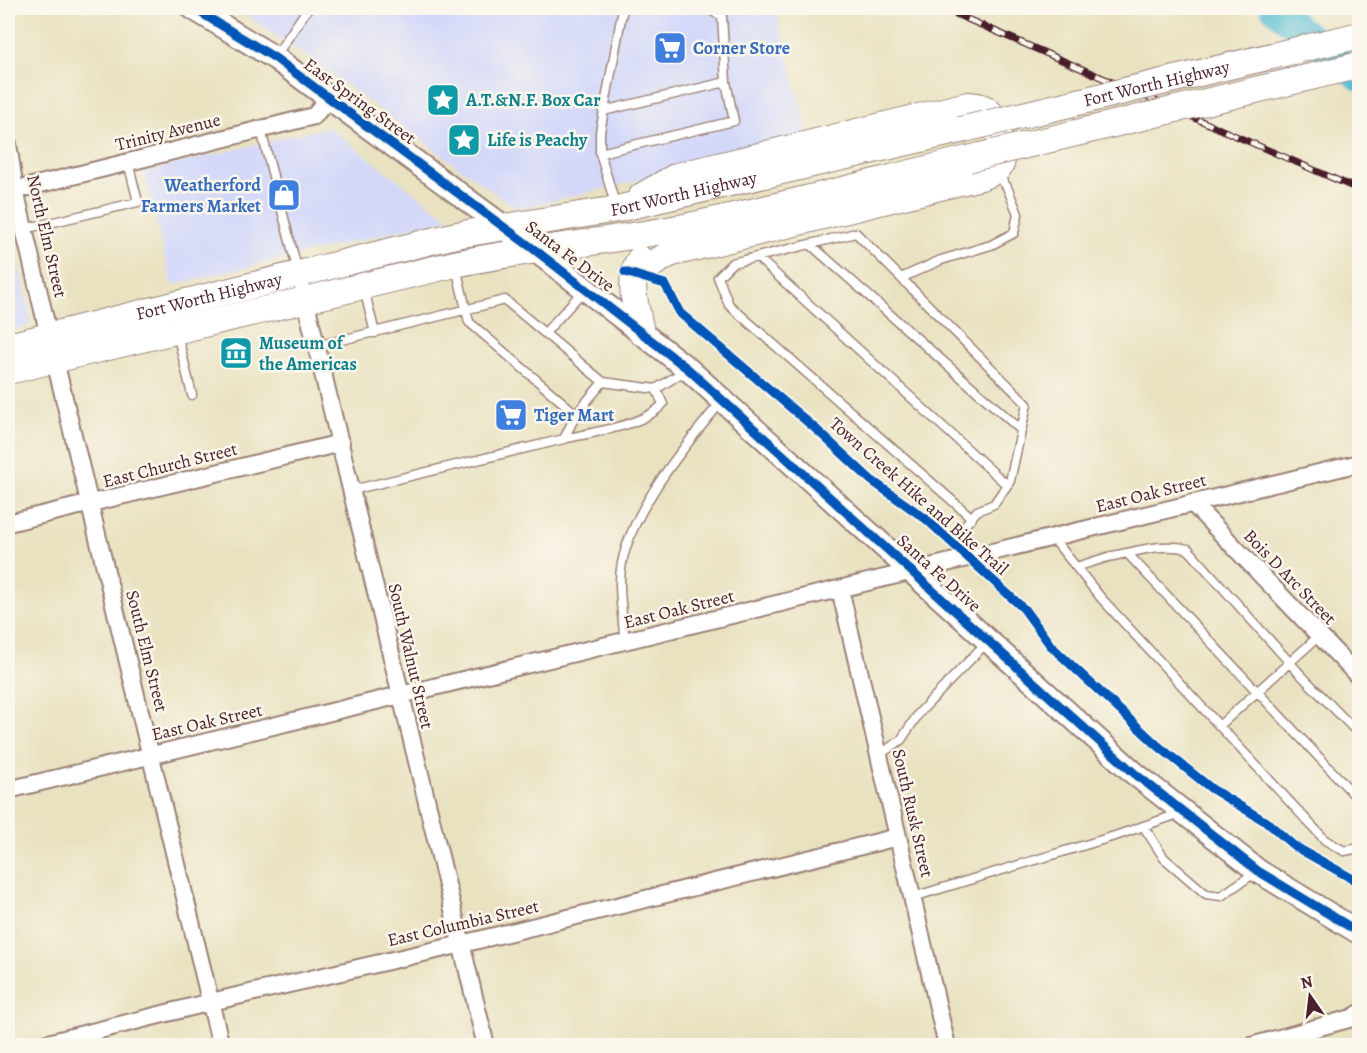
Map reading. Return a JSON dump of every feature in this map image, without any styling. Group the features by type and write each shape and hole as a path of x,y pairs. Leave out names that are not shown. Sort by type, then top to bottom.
{"main road":[{"name":"Fort Worth Highway","path":"8,346 52,347 302,287 456,235 617,209 1359,35"},
{"name":"Fort Worth Highway","path":"302,287 363,286 455,264 686,227 1359,65"},
{"path":"617,209 677,176 968,105 980,106 995,120 1002,163 994,171 981,177 669,254 635,275"},
{"path":"641,332 634,293 636,264 653,245 686,227"},
{"name":"Fort Worth Highway","path":"8,371 52,347"}],"street":[{"name":"East Spring Street","path":"193,8 275,58 504,227"},
{"name":"Trinity Avenue","path":"11,191 315,116 329,98"},
{"name":"North Elm Street","path":"8,149 11,191 24,229 52,347"},
{"name":"Santa Fe Drive","path":"504,227 688,369 1134,773 1258,871 1359,933"},
{"name":"South Walnut Street","path":"302,287 486,1046"},
{"name":"South Elm Street","path":"52,347 221,1046"},
{"name":"East Church Street","path":"8,524 341,443"},
{"name":"East Oak Street","path":"8,790 1359,463"},
{"name":"Bois D Arc Street","path":"1192,503 1359,678"},
{"name":"South Rusk Street","path":"840,589 947,1046"},
{"name":"East Columbia Street","path":"36,1046 898,837"},
{"path":"1251,1046 1352,1018 1359,1013"}],"lane":[{"path":"275,58 308,8"},
{"path":"617,209 600,153 600,132 623,8"},
{"path":"600,153 734,121 726,82 722,16 706,8"},
{"path":"603,111 726,82"},
{"path":"261,130 302,287"},
{"path":"24,229 138,202 128,162"},
{"path":"901,278 941,260 991,245 1014,233 1018,214 1007,187 994,171"},
{"path":"966,557 965,525 972,518 977,511 994,504 1010,481 1027,404 856,233 732,263 718,277 729,305 972,518"},
{"path":"810,244 1021,430"},
{"path":"757,257 1007,485"},
{"path":"455,264 468,322 576,414"},
{"path":"363,286 375,333"},
{"path":"545,333 585,289"},
{"path":"317,346 505,300 603,382 656,389 688,369"},
{"path":"173,318 192,395"},
{"path":"564,439 576,414 603,382"},
{"path":"352,490 629,423 656,411 663,404 656,389"},
{"path":"625,642 620,580 627,543 638,516 689,440 722,401"},
{"path":"1052,537 1101,598 1325,840 1344,851 1359,848"},
{"path":"1076,567 1108,556 1155,546 1171,545 1188,549 1290,663 1359,735"},
{"path":"1127,553 1359,801"},
{"path":"1219,726 1319,636"},
{"path":"879,755 901,740 919,712 989,640"},
{"path":"913,897 1144,826 1182,812"},
{"path":"1144,826 1164,858 1206,894 1221,896 1258,871"}],"shaded area":[{"path":"236,8 775,8 810,140 526,207 516,207"},
{"name":"Weatherford Farmers Market","path":"328,127 449,219 172,285 144,172"},
{"path":"8,216 31,319 27,327 8,331"}],"waterway":[{"path":"1274,8 1360,78"}],"railway":[{"path":"942,8 1360,190"}],"cycle path":[{"path":"193,8 275,58 535,250 688,369 1134,773 1258,871 1360,933"},
{"name":"Town Creek Hike and Bike Trail","path":"625,272 665,284 680,313 817,430 871,480 926,519 1024,609 1051,646 1157,745 1212,789 1268,823 1294,846 1360,883"}],"place":[{"name":"Corner Store","path":"670,48"},
{"name":"A.T.&N.F. Box Car","path":"443,100"},
{"name":"Life is Peachy","path":"464,140"},
{"name":"Weatherford Farmers Market","path":"284,195"},
{"name":"Museum of the Americas","path":"236,353"},
{"name":"Tiger Mart","path":"511,415"}]}
